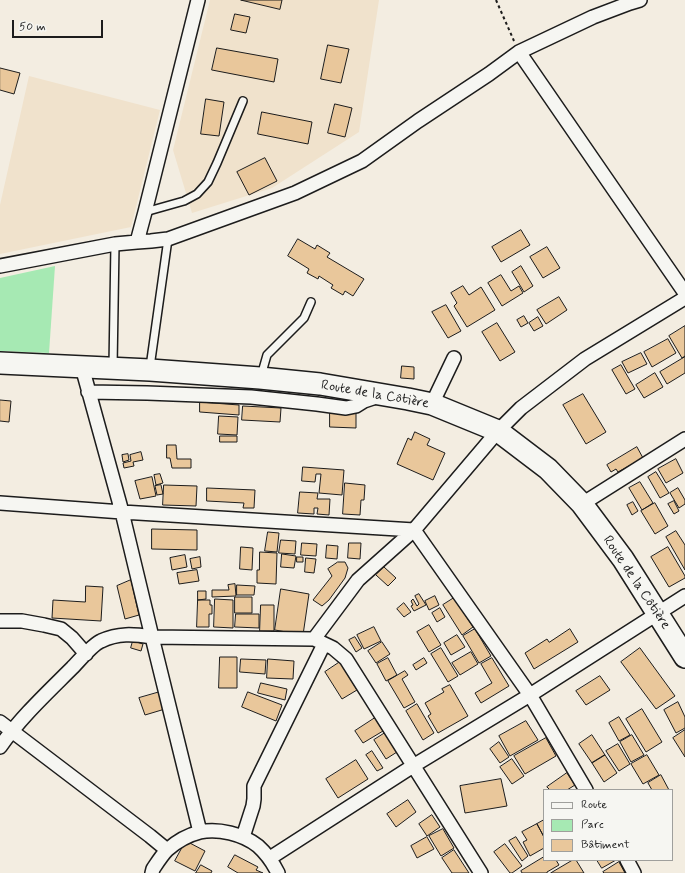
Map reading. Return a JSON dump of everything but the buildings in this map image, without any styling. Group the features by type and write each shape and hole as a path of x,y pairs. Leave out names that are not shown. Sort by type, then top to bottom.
{"main road":[{"name":"Route de la Côtière","path":"0,363 150,370 260,378 318,394 382,394 432,404 498,431 548,469 582,504 623,560 685,657"}],"street":[{"path":"136,242 146,212 198,0"},
{"path":"0,266 115,244 151,242 168,239 295,193 362,160 490,74 519,52 593,17 630,2 640,0"},
{"path":"519,52 685,293"},
{"path":"243,837 253,806 254,786 319,641 358,580 414,530 498,431 521,408 585,359 685,298"},
{"path":"432,404 454,358"},
{"path":"82,367 122,512 200,832"},
{"path":"147,393 150,370"},
{"path":"251,397 260,378"},
{"path":"88,392 251,397 318,394"},
{"path":"582,504 685,439"},
{"path":"0,503 414,530"},
{"path":"414,530 530,695 585,789"},
{"path":"270,858 413,766 530,695 685,596"},
{"path":"0,621 22,621 44,624 62,629 86,654"},
{"path":"0,747 11,730 86,654 99,642 114,636 130,634 152,637 319,641 333,648 346,659 481,873"},
{"path":"0,722 167,850"},
{"path":"152,873 153,869 167,850 182,839 200,832 222,831 243,837 258,846 270,858 278,873"},
{"path":"628,861 634,873"}],"lane":[{"path":"146,212 184,201 197,194 208,182 243,101"},
{"path":"150,370 168,239"},
{"path":"113,369 115,244"},
{"path":"260,378 268,356 304,318 311,302"}],"path":[{"path":"496,0 519,52"}],"shaded area":[{"path":"210,0 379,0 359,132 272,188 192,213 173,150"},
{"path":"29,76 160,110 131,227 0,254 0,205"}],"green space":[{"path":"55,266 49,353 0,351 0,278"}]}
